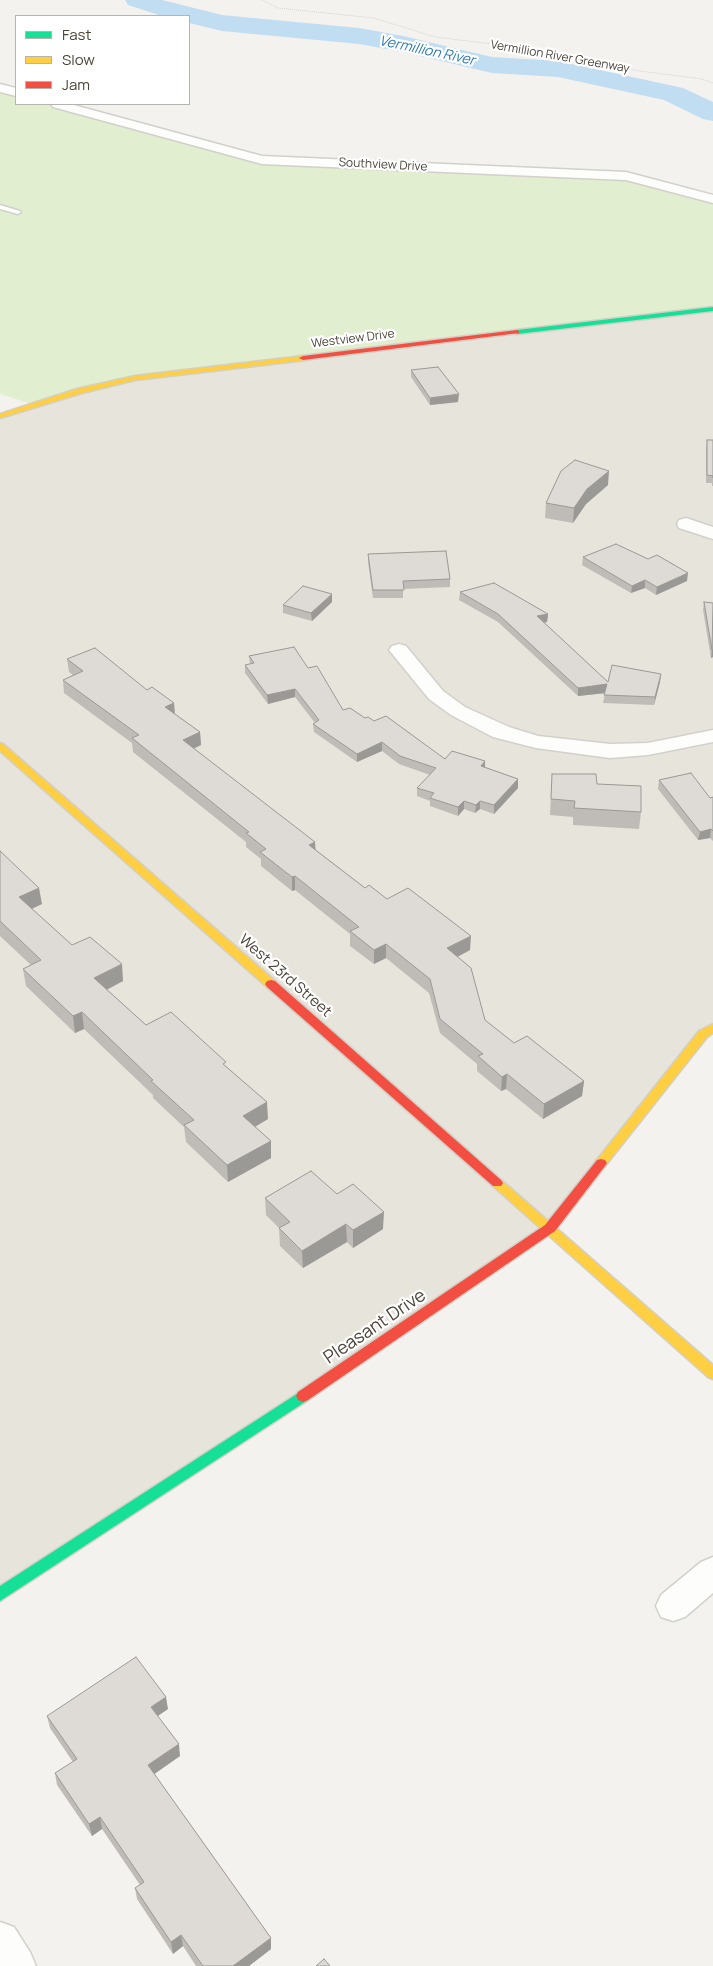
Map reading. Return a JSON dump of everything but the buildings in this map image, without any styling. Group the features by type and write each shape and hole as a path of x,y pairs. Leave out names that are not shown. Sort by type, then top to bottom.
{"street":[{"path":"0,88 15,92"},
{"name":"Southview Drive","path":"61,105 262,160 626,176 713,199"},
{"name":"Westview Drive","path":"0,416 80,391 135,378 713,309"},
{"path":"686,524 713,533"},
{"path":"399,650 427,686 446,703 471,719 501,732 536,742 610,751 648,749 713,736"},
{"name":"West 23rd Street","path":"0,746 713,1373"},
{"name":"Pleasant Drive","path":"0,1594 358,1360 550,1228 703,1034 713,1028"},
{"path":"673,1606 713,1572"},
{"path":"0,1941 16,1966"}],"lane":[{"path":"0,206 18,212"}],"path":[{"name":"Vermillion River Greenway","path":"262,0 278,8 374,18 436,38 525,48 609,67 702,79 713,83"}],"shaded area":[{"path":"713,309 713,1028 550,1228 0,1594 0,416 135,378"}],"green space":[{"path":"0,88 15,92 15,105 61,105 262,160 626,176 713,199 713,309 135,378 35,405 0,394"}],"waterway":[{"name":"Vermillion River","path":"137,0 188,15"},
{"name":"Vermillion River","path":"190,15 222,23 359,36 403,44 492,65 558,69 673,94 713,113"}],"traffic: fast":[{"path":"517,332 713,309"},
{"path":"0,1594 303,1396"}],"traffic: slow":[{"path":"0,416 80,391 135,378 303,358"},
{"path":"0,746 271,984"},
{"path":"601,1163 703,1034 713,1028"},
{"path":"497,1183 713,1373"}],"traffic: jam":[{"path":"303,358 517,332"},
{"path":"271,984 497,1183"},
{"path":"303,1396 550,1228 601,1163"}]}
